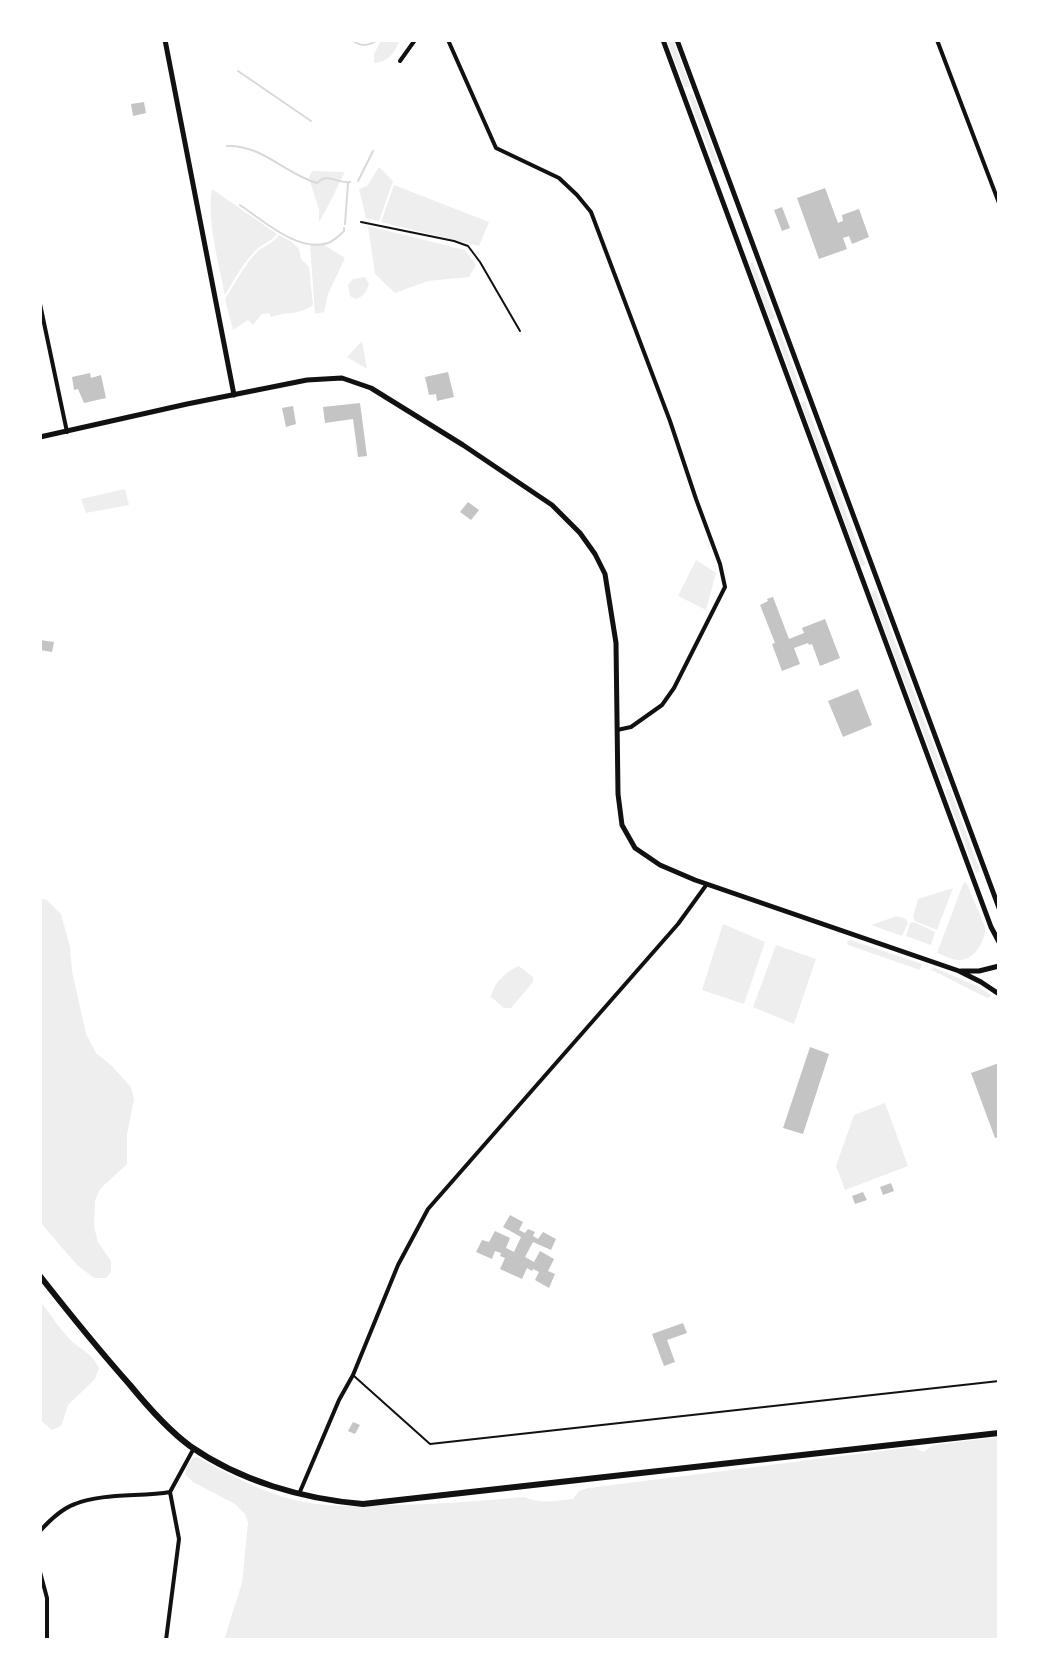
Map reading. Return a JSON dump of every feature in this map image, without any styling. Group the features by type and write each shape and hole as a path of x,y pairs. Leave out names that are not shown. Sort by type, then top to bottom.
{"main road":[{"path":"165,40 234,395"},
{"path":"663,40 999,942"},
{"path":"677,40 999,908"},
{"path":"40,437 307,380 342,378 371,388 552,505 580,533 595,554 605,574 616,643 618,794 622,825 635,848 660,865 707,884 959,971 999,994"},
{"path":"861,576 874,572"},
{"path":"959,971 979,971 999,966"},
{"path":"40,1276 92,1343 175,1434 237,1472 299,1495 329,1501 363,1504 999,1433"}],"street":[{"path":"400,61 415,40"},
{"path":"448,40 496,148 559,178 591,212 720,564 725,587 674,688 662,705 631,727 617,730"},
{"path":"937,40 999,203"},
{"path":"40,304 67,432"},
{"path":"299,1495 398,1265 428,1209 678,924 707,884"},
{"path":"166,1640 179,1539 170,1492 194,1448"},
{"path":"40,1531 61,1511 75,1503 170,1492"},
{"path":"40,1572 47,1598 47,1640"}],"lane":[{"path":"353,1375 430,1444 999,1381"}],"path":[{"path":"361,222 468,246 520,331"}],"shaded area":[{"path":"381,40 400,40 390,56 374,63 374,54"},
{"path":"667,40 673,40 690,86 685,88"},
{"path":"693,94 718,163 714,164 688,95"},
{"path":"379,167 393,181 379,221 366,218 359,189 367,186"},
{"path":"312,171 345,172 319,222 319,210 309,178"},
{"path":"394,185 489,222 479,246 381,222"},
{"path":"212,189 277,234 251,255 225,295 212,227"},
{"path":"368,226 465,250 476,265 469,277 428,281 395,293 375,274"},
{"path":"279,235 299,249 301,259 309,267 313,305 302,311 271,317 269,313 262,314 253,325 248,320 233,330 225,299 254,255"},
{"path":"310,245 324,245 345,258 328,294 324,312 315,314"},
{"path":"753,262 775,318 770,320 749,263"},
{"path":"365,277 369,284 364,294 355,299 350,296 348,285 353,279"},
{"path":"779,328 802,393 798,395 775,330"},
{"path":"362,341 367,369 347,357"},
{"path":"805,401 864,566 861,566 801,403"},
{"path":"125,489 129,505 86,513 81,499"},
{"path":"696,560 716,573 706,610 678,596"},
{"path":"876,591 946,779 941,780 871,593"},
{"path":"950,789 980,871 976,873 945,790"},
{"path":"966,882 985,933 981,945 973,954 957,960 937,953"},
{"path":"953,888 937,930 915,921 913,917 918,899"},
{"path":"40,898 47,900 61,914 86,1034 96,1053 131,1087 134,1099 127,1134 127,1164 100,1189 95,1201 94,1227 98,1242 111,1261 111,1272 106,1278 94,1278 77,1265 40,1222"},
{"path":"897,916 908,923 902,936 871,925"},
{"path":"910,923 935,932 931,945 906,936"},
{"path":"723,924 765,942 744,1004 702,990"},
{"path":"850,940 922,964 920,970 848,945"},
{"path":"776,945 816,959 794,1024 753,1007"},
{"path":"519,966 533,977 533,982 511,1008 504,1008 491,997 492,992 501,978"},
{"path":"935,968 977,986 990,997 930,969"},
{"path":"885,1103 908,1166 845,1190 836,1166 854,1115"},
{"path":"40,1301 66,1335 99,1368 95,1379 68,1405 61,1426 52,1430 40,1420"},
{"path":"999,1437 999,1640 224,1640 242,1583 248,1523 245,1514 235,1504 193,1482 185,1474 187,1466 197,1457 276,1495 327,1505 428,1504 524,1497 548,1501 573,1499 579,1491 588,1488 913,1447 923,1452 934,1445"}],"building":[{"path":"144,102 146,113 133,116 131,104"},
{"path":"825,188 838,223 843,221 842,215 859,209 869,237 852,244 849,236 843,238 847,249 819,259 797,198"},
{"path":"782,207 790,228 782,231 774,210"},
{"path":"448,372 454,397 437,401 436,394 429,395 425,377"},
{"path":"90,373 91,378 101,375 106,398 84,403 78,389 74,390 72,377"},
{"path":"360,403 367,456 358,457 353,419 325,423 323,407"},
{"path":"293,406 296,424 286,427 282,408"},
{"path":"468,502 479,510 471,520 460,512"},
{"path":"773,597 789,639 804,633 802,628 825,619 840,658 820,666 812,644 808,643 794,648 800,664 782,671 760,605"},
{"path":"40,640 54,642 52,652 40,650"},
{"path":"858,689 872,725 843,737 828,701"},
{"path":"810,1047 829,1054 803,1134 783,1128"},
{"path":"999,1063 999,1137 995,1138 971,1073"},
{"path":"891,1183 894,1191 883,1195 880,1187"},
{"path":"863,1192 867,1200 855,1204 852,1196"},
{"path":"510,1215 523,1222 519,1230 535,1232 533,1236 538,1239 543,1232 556,1239 551,1250 533,1242 525,1257 534,1262 540,1251 554,1259 548,1271 555,1274 549,1288 535,1280 539,1272 533,1269 527,1268 522,1279 500,1269 505,1258 500,1256 501,1253 495,1251 492,1259 476,1252 482,1240 489,1242 495,1231 510,1238 506,1248 514,1252 521,1237 503,1227"},
{"path":"683,1323 687,1333 667,1340 675,1362 664,1366 652,1334"},
{"path":"353,1422 360,1425 355,1434 348,1431"}],"waterway":[{"path":"352,40 365,45 378,40"},
{"path":"238,71 311,121"},
{"path":"227,146 252,150 317,183 325,178 350,182"},
{"path":"358,181 373,151"},
{"path":"345,224 348,183"},
{"path":"240,205 281,233 305,243 328,243 344,228"}]}
